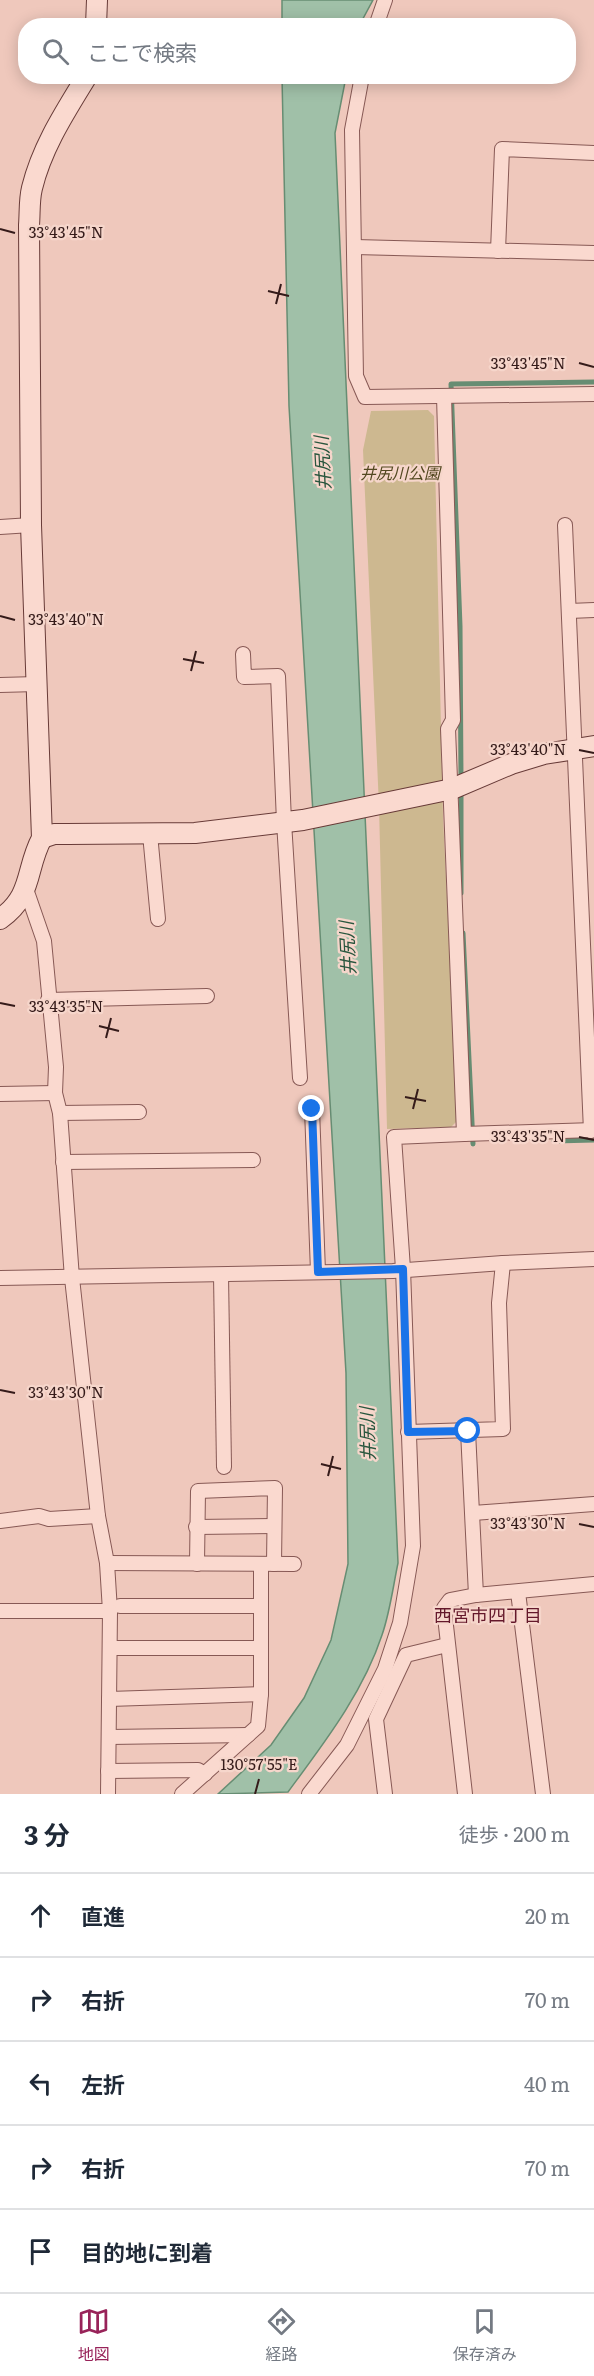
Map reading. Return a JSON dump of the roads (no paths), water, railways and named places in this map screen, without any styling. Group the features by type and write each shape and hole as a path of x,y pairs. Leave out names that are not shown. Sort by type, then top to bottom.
{"street":[{"path":"96,18 97,0"},
{"path":"379,18 385,0"},
{"path":"0,919 13,908 26,889 42,838 31,525 29,225 32,190 43,154 82,84"},
{"path":"361,84 352,130 356,376 365,397 594,394"},
{"path":"498,251 502,149 594,153"},
{"path":"355,247 594,253"},
{"path":"444,396 453,720 448,729 464,1134"},
{"path":"0,526 31,525"},
{"path":"309,1794 347,1745 386,1669 400,1623 413,1546 398,1270 394,1137 592,1130 585,747 569,611 565,525"},
{"path":"569,611 594,610"},
{"path":"243,654 244,677 278,676 294,821 300,1078"},
{"path":"0,685 37,684"},
{"path":"42,838 54,834 195,833 294,821 379,806 452,789 511,764 585,747"},
{"path":"150,834 158,920"},
{"path":"26,889 44,941 72,1278 98,1516 115,1608 110,1648 109,1699 108,1771 112,1792"},
{"path":"48,1000 207,996"},
{"path":"0,1094 55,1093"},
{"path":"312,1109 322,1272"},
{"path":"60,1113 139,1112"},
{"path":"63,1162 253,1160"},
{"path":"0,1278 398,1270 594,1259"},
{"path":"408,1432 503,1430 499,1303 503,1263"},
{"path":"221,1275 224,1467"},
{"path":"468,1431 476,1595"},
{"path":"182,1794 258,1726 261,1694 261,1606 273,1526 274,1488 198,1491 196,1564"},
{"path":"473,1514 594,1504"},
{"path":"0,1521 39,1516 49,1519 98,1516"},
{"path":"196,1527 273,1526"},
{"path":"107,1563 294,1564"},
{"path":"465,1794 444,1608 450,1600 476,1595 594,1584"},
{"path":"518,1592 543,1794"},
{"path":"0,1611 261,1606"},
{"path":"385,1794 376,1719 406,1655 447,1645"},
{"path":"110,1648 261,1648"},
{"path":"109,1699 261,1694"},
{"path":"109,1737 248,1735"},
{"path":"108,1771 198,1770 205,1774"}],"water":[{"path":"282,0 373,0 363,18 282,18"},
{"name":"井尻川","path":"282,84 345,84 335,133 398,1563 385,1626 364,1677 341,1717 288,1792 218,1794 271,1745 304,1698 331,1640 348,1564 346,1373 289,406"}],"waterway":[{"path":"461,779 460,626 451,384 594,382"},
{"path":"461,789 461,893"},
{"path":"463,933 473,1144"},
{"path":"554,1141 594,1140"}],"district":[{"name":"西宮市四丁目","path":"488,1616"}],"park label":[{"name":"井尻川公園","path":"400,473"}]}
